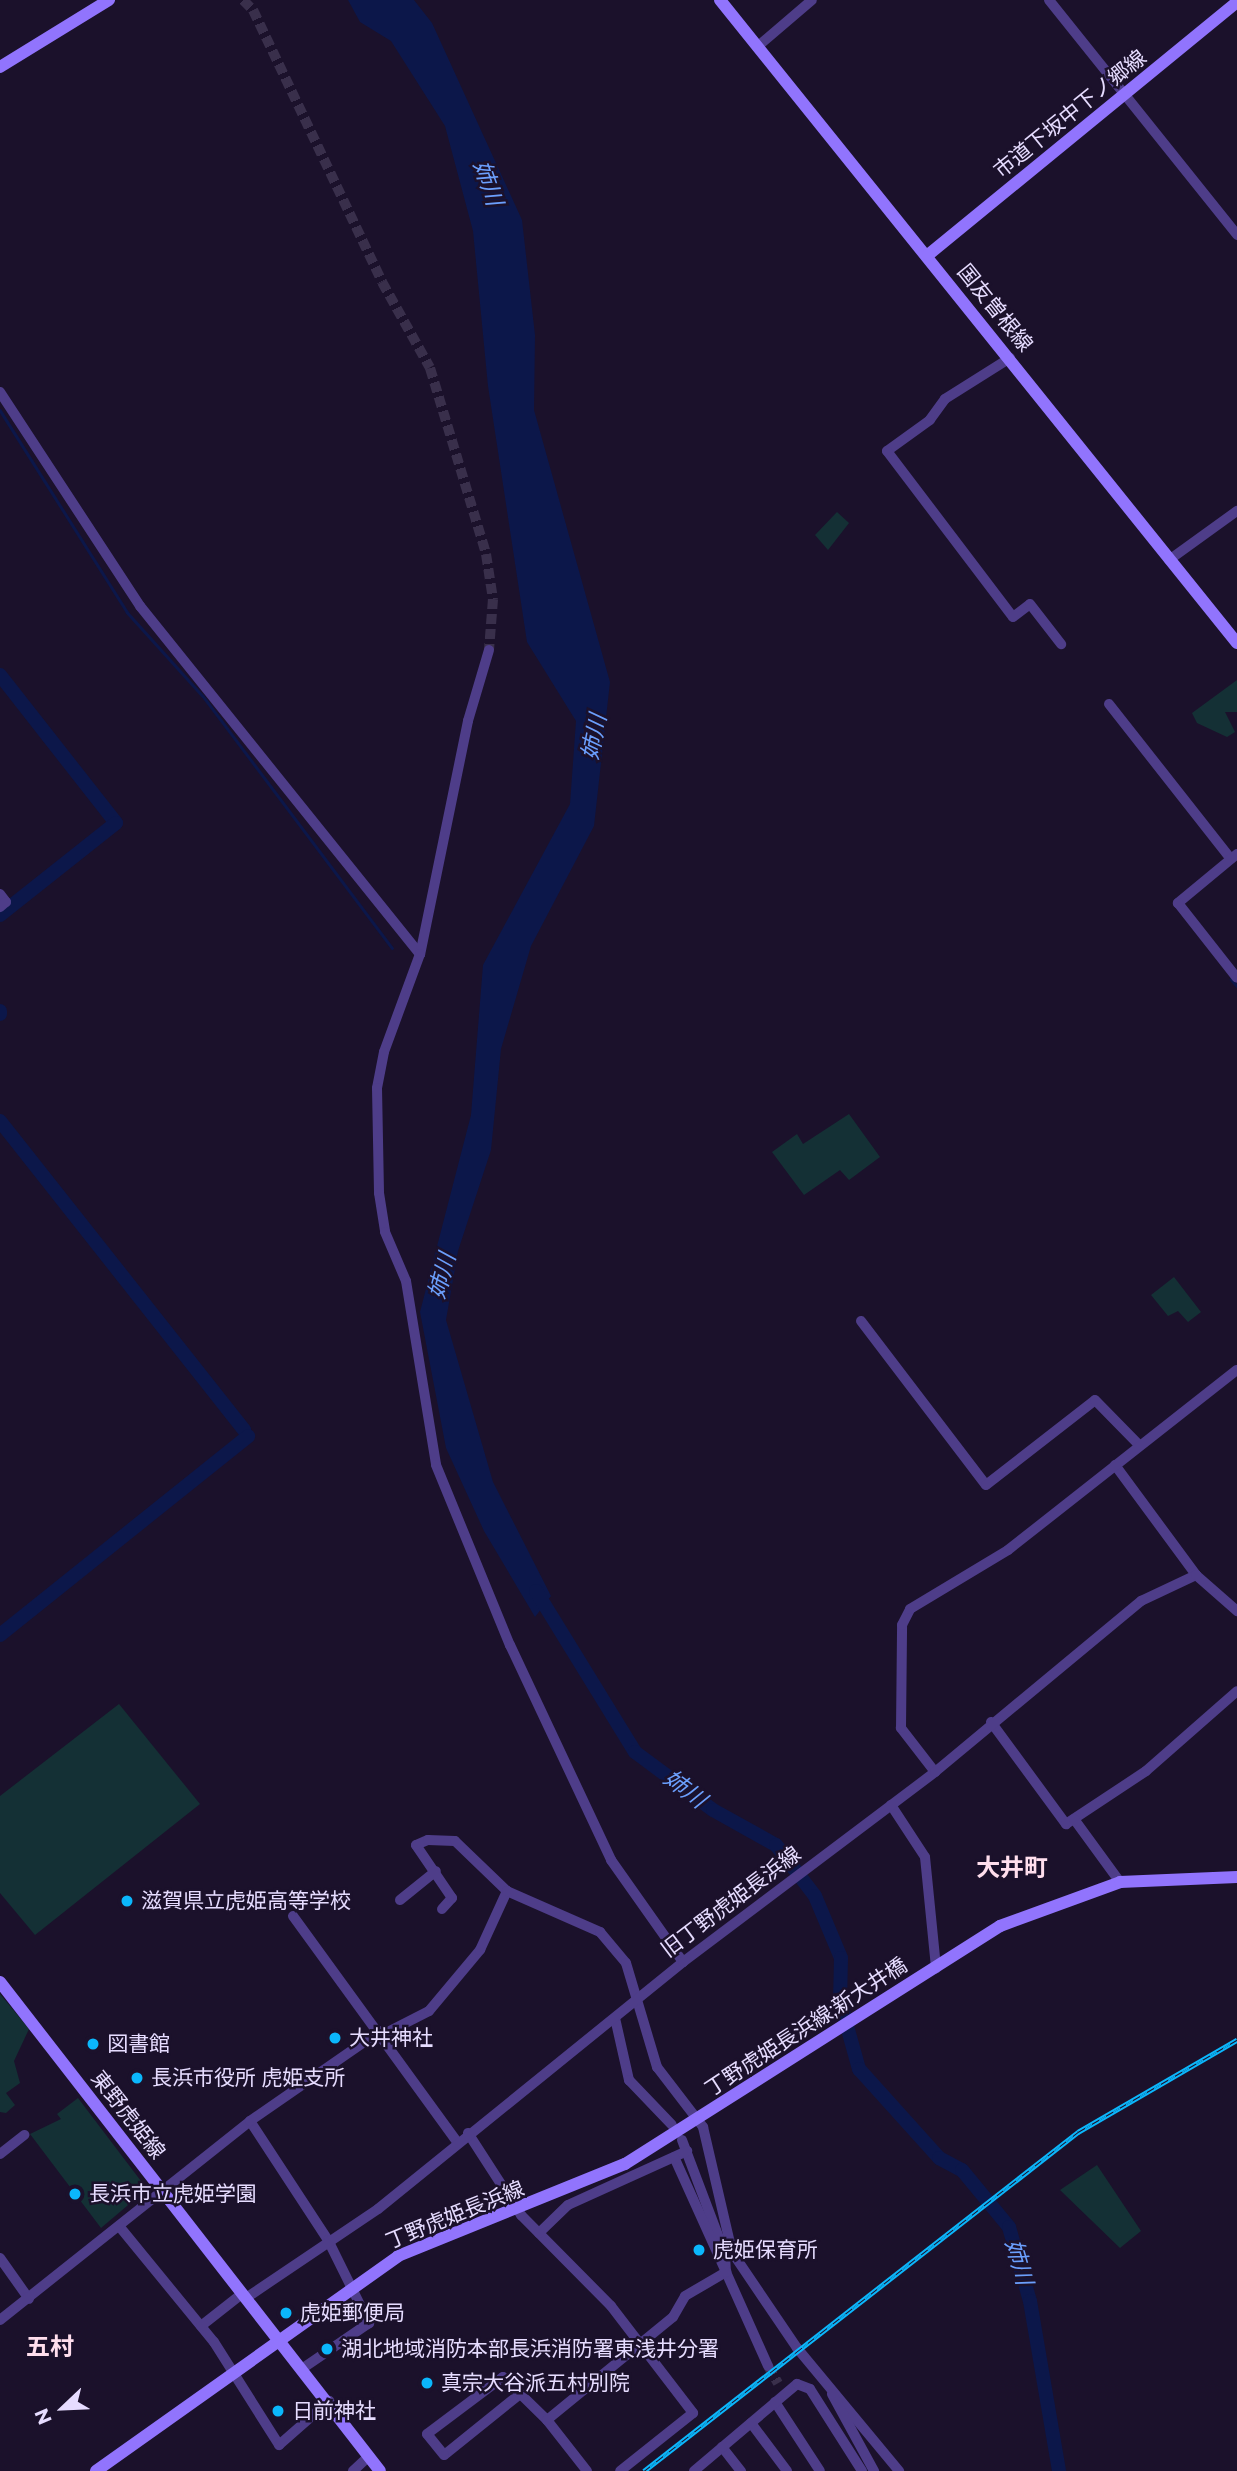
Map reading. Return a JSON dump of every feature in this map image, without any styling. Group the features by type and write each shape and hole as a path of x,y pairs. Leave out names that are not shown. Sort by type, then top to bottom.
{"main road":[{"path":"0,67 109,0"},
{"name":"国友曽根線","path":"720,0 928,255 1237,643"},
{"name":"市道下坂中下ノ郷線","path":"928,255 1237,2"},
{"path":"931,1970 1039,1907 1120,1882 1237,1877"},
{"name":"丁野虎姫長浜線;新大井橋","path":"702,2117 931,1970"},
{"name":"東野虎姫線","path":"0,1982 329,2401 380,2471"},
{"name":"丁野虎姫長浜線","path":"96,2471 353,2283 435,2239 517,2209 625,2164 702,2117"}],"street":[{"path":"757,47 812,0"},
{"path":"1048,0 1237,234"},
{"path":"1010,358 945,399 930,420 887,451 1013,617 1030,604 1061,644"},
{"path":"0,392 141,606 420,954"},
{"path":"1169,560 1237,511"},
{"path":"489,650 468,721 420,954 384,1052 377,1169 385,1232 406,1281 436,1465 510,1645 611,1860 683,1962"},
{"path":"1109,704 1234,856 1178,903 1237,978"},
{"path":"0,894 6,902 0,907"},
{"path":"860,1321 986,1485 1095,1400 1139,1445"},
{"path":"935,1772 901,1728 902,1625 911,1609 1008,1550 1237,1370"},
{"path":"1115,1465 1196,1576 1237,1611"},
{"name":"旧丁野虎姫長浜線","path":"201,2326 378,2209 638,1997 935,1772 1111,1622 1170,1583 1196,1576"},
{"path":"991,1723 1066,1824 1146,1771 1237,1691"},
{"path":"891,1805 925,1857 931,1970"},
{"path":"1074,1819 1120,1882"},
{"path":"442,1909 452,1898 416,1845 455,1841 507,1891 600,1932 626,1963 657,2067 702,2117 732,2252 826,2381 899,2471"},
{"path":"400,1900 436,1871"},
{"path":"0,2320 164,2193 250,2120 380,2034 429,2011 480,1950 507,1891"},
{"path":"293,1916 457,2142"},
{"path":"615,2018 629,2080 672,2125"},
{"path":"250,2120 328,2240 353,2283 369,2323 303,2368"},
{"path":"468,2133 517,2209 638,2341 693,2413 620,2471"},
{"path":"0,2154 24,2135"},
{"path":"547,2420 638,2341 673,2318 685,2296 730,2269 682,2140"},
{"path":"538,2233 568,2205 687,2151"},
{"path":"674,2157 768,2366"},
{"path":"710,2219 723,2219"},
{"path":"119,2226 201,2326 279,2445 329,2401"},
{"path":"0,2258 29,2299"},
{"path":"520,2394 444,2455 427,2434 503,2377 547,2420 587,2471"},
{"path":"826,2381 874,2471"},
{"path":"694,2471 775,2402 781,2386 797,2384 810,2389 862,2471"},
{"path":"775,2402 820,2471"},
{"path":"751,2423 787,2471"},
{"path":"722,2447 741,2471"},
{"path":"353,2471 369,2456"}],"green space":[{"path":"837,512 849,523 828,550 815,535"},
{"path":"1237,680 1237,712 1225,712 1235,732 1227,737 1197,723 1192,713"},
{"path":"849,1114 880,1157 849,1180 840,1170 804,1195 772,1152 797,1134 803,1144"},
{"path":"1174,1277 1201,1312 1188,1322 1178,1311 1168,1316 1151,1295"},
{"path":"119,1704 200,1804 35,1935 0,1893 0,1796"},
{"path":"0,1994 29,2029 14,2061 20,2083 6,2093 15,2105 6,2113 0,2112"},
{"path":"78,2098 147,2189 101,2228 30,2134 61,2119 57,2114"},
{"path":"1097,2165 1141,2231 1120,2248 1060,2190"}],"water":[{"path":"348,0 414,0 432,23 522,220 535,335 534,410 610,682 594,826 531,946 501,1049 491,1150 458,1251 446,1320 493,1482 551,1596 535,1617 484,1531 446,1448 420,1312 471,1115 483,965 570,804 576,721 527,642 488,386 473,231 445,126 391,41 360,22"}],"waterway":[{"path":"0,410 127,612 203,696 392,948"},
{"path":"0,675 116,823 0,915"},
{"path":"1231,979 1237,986"},
{"path":"0,1121 244,1430"},
{"path":"0,1635 248,1436"},
{"name":"姉川","path":"536,1591 635,1752 713,1810 776,1845 815,1896 841,1958 840,2001 859,2069 939,2158 962,2170 1009,2227 1030,2301 1059,2471"}],"tunnel":[{"path":"243,0 253,10 382,282 430,368 486,554 493,599 489,650"},
{"path":"768,2366 778,2383"}],"railway":[{"path":"644,2471 1078,2132 1237,2040"}],"place":[{"name":"滋賀県立虎姫高等学校","path":"127,1901"},
{"name":"大井神社","path":"335,2038"},
{"name":"図書館","path":"93,2044"},
{"name":"長浜市役所 虎姫支所","path":"137,2078"},
{"name":"長浜市立虎姫学園","path":"75,2194"},
{"name":"虎姫保育所","path":"699,2250"},
{"name":"虎姫郵便局","path":"286,2313"},
{"name":"湖北地域消防本部長浜消防署東浅井分署","path":"327,2349"},
{"name":"真宗大谷派五村別院","path":"427,2383"},
{"name":"日前神社","path":"278,2411"}],"district":[{"name":"大井町","path":"1012,1868"},
{"name":"五村","path":"50,2347"}]}
